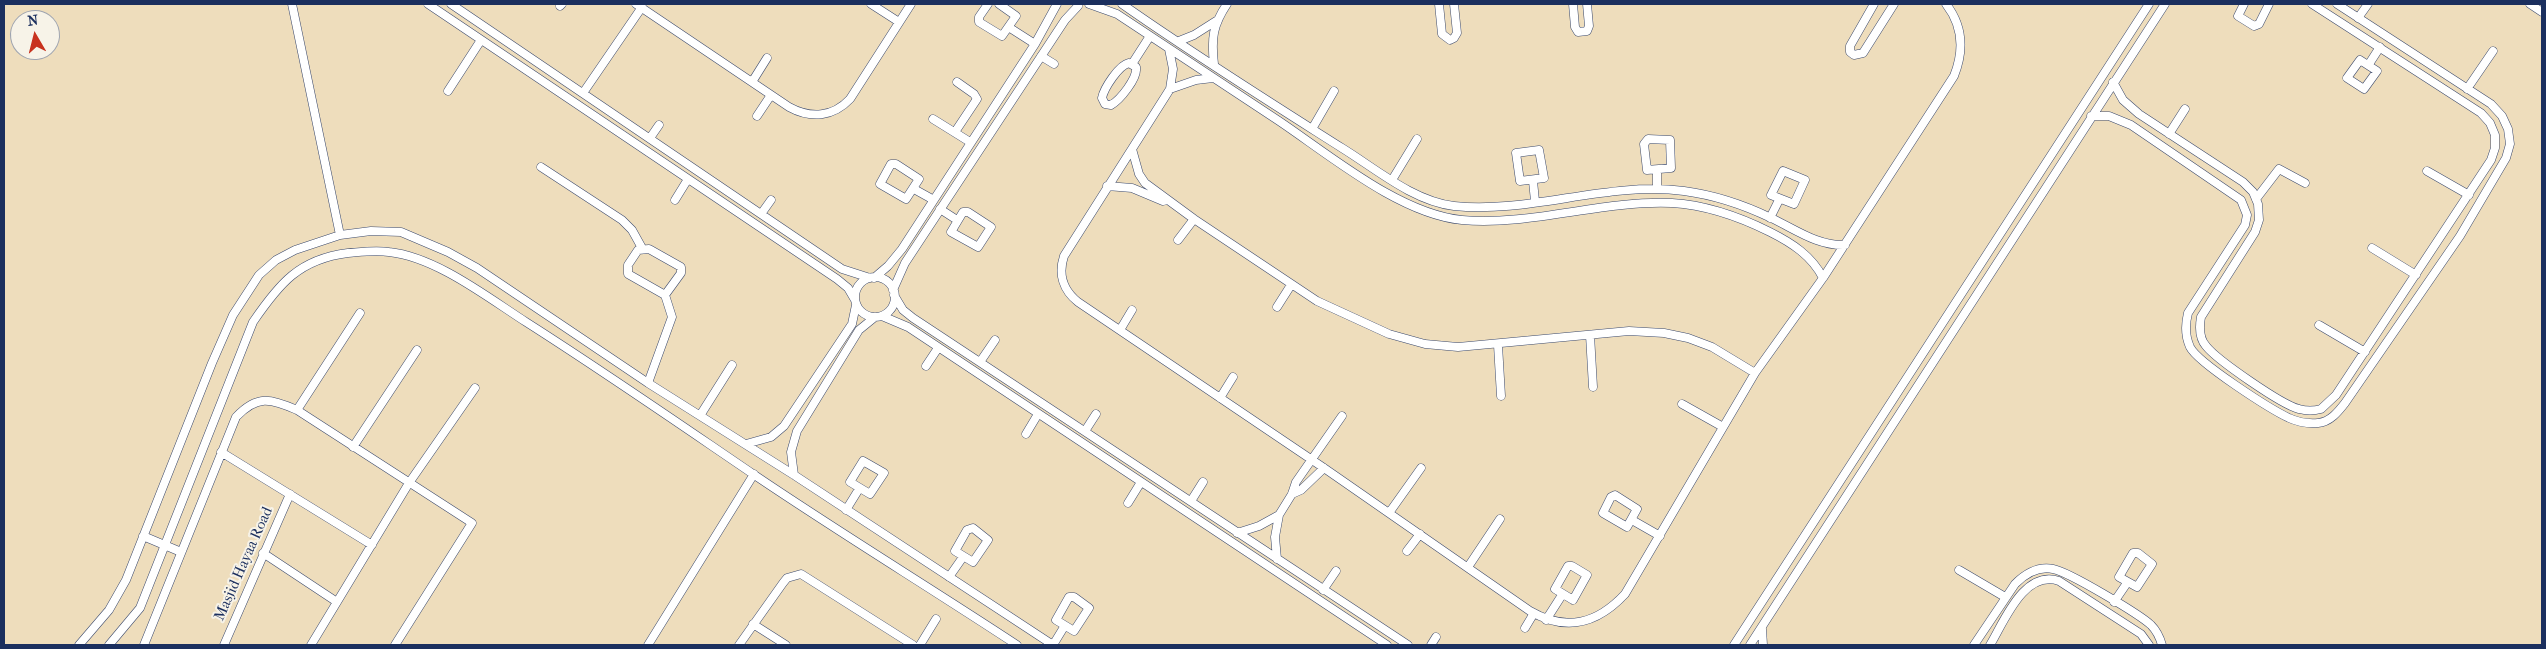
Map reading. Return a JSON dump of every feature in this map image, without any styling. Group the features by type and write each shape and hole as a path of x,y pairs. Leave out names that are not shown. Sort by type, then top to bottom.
{"street":[{"path":"292,4 340,235"},
{"path":"428,4 837,279 848,288 866,315 908,327 1387,645"},
{"path":"451,4 842,269 888,282 903,310 913,318 1408,645"},
{"path":"871,4 899,22"},
{"path":"584,93 639,6 771,95 803,114 818,115 839,109 854,93 910,4"},
{"path":"988,4 979,17 979,22 1000,36 1004,35 1016,18 1015,14 999,4"},
{"path":"746,444 771,437 784,426 852,324 858,286 872,278 895,258 1034,44 1057,4"},
{"path":"794,475 791,452 797,431 860,330 891,308 894,292 904,263 1075,5 1089,4 1117,14 1378,187 1415,207 1433,214 1476,221 1662,203 1684,204 1722,212 1758,226 1800,250 1816,266 1823,278"},
{"path":"1117,14 1122,4 1312,129 1418,195 1454,206 1503,205 1657,189 1698,193 1726,200 1770,218 1816,241 1831,245 1845,245"},
{"path":"1179,41 1202,31 1216,21 1227,4"},
{"path":"1454,4 1456,33 1454,38 1450,40 1442,34 1440,5 1454,4"},
{"path":"1573,4 1575,27 1578,32 1582,33 1587,31 1589,26 1588,4"},
{"path":"1874,4 1850,46 1850,52 1854,55 1863,54 1894,4"},
{"path":"1169,49 1173,69 1170,90 1064,256 1061,276 1065,288 1073,298 1534,613 1546,620 1563,624 1574,623 1605,612 1625,594 1755,373 1845,245 1956,71 1961,55 1960,32 1946,4"},
{"path":"1734,645 2149,4"},
{"path":"1750,645 2165,4"},
{"path":"2244,4 2238,16 2254,26 2259,24 2269,4"},
{"path":"2113,82 2124,100 2169,134 2243,182 2256,198 2259,214 2254,232 2201,317 2200,330 2207,347 2217,357 2285,403 2306,410 2322,409 2330,403 2469,195 2493,154 2495,141 2493,128 2481,113 2312,4"},
{"path":"2091,116 2120,119 2145,133 2238,196 2246,209 2246,220 2242,230 2188,313 2186,327 2190,346 2203,362 2280,413 2298,422 2320,423 2338,412 2460,236 2506,158 2510,144 2508,129 2502,116 2491,104 2336,4"},
{"path":"2358,18 2368,4"},
{"path":"2530,4 2542,12"},
{"path":"458,24 466,13"},
{"path":"1214,64 1212,47 1216,21"},
{"path":"2135,24 2147,32"},
{"path":"1010,28 1034,44"},
{"path":"1132,64 1150,36"},
{"path":"448,91 481,40"},
{"path":"2369,64 2380,47"},
{"path":"2467,89 2493,51"},
{"path":"1041,56 1054,64"},
{"path":"752,82 767,58"},
{"path":"2415,70 2422,59"},
{"path":"1124,64 1132,64 1136,67 1136,74 1116,102 1111,105 1105,104 1102,98 1104,93 1124,64"},
{"path":"1170,90 1196,80 1214,78"},
{"path":"955,132 977,99 974,94 956,82"},
{"path":"1312,129 1334,91"},
{"path":"758,116 771,95"},
{"path":"2169,134 2185,108"},
{"path":"933,118 970,142"},
{"path":"2145,133 2152,122"},
{"path":"650,138 658,124"},
{"path":"1648,139 1669,139 1672,167 1668,170 1656,170 1646,168 1644,143 1648,139"},
{"path":"1392,180 1417,140"},
{"path":"1132,149 1141,179 1194,219 1291,285 1343,314 1404,339 1442,346 1498,345 1640,331 1675,335 1712,348 1755,373"},
{"path":"1541,151 1545,176 1543,180 1533,181 1522,182 1519,180 1515,156 1518,152 1541,151"},
{"path":"895,164 918,176 919,180 914,189 908,198 904,199 882,187 880,182 890,165 895,164"},
{"path":"541,167 622,220 632,230 642,248"},
{"path":"2256,198 2279,169 2306,183"},
{"path":"1656,170 1657,189"},
{"path":"1786,170 1805,180 1796,203 1792,205 1779,200 1772,196 1771,193 1781,172 1786,170"},
{"path":"2427,171 2469,195"},
{"path":"675,200 688,179"},
{"path":"1533,181 1535,201"},
{"path":"1107,186 1132,188 1163,201 1167,200"},
{"path":"914,189 932,199"},
{"path":"1570,197 1572,213"},
{"path":"762,214 771,200"},
{"path":"1770,218 1779,200"},
{"path":"940,209 957,220"},
{"path":"963,212 966,212 990,225 990,231 980,246 974,247 954,235 952,229 957,220 963,212"},
{"path":"1178,240 1194,219"},
{"path":"2447,228 2460,236"},
{"path":"80,645 110,610 126,580 212,363 246,292 259,275 276,260 308,245 340,235 371,231 401,232 448,252 477,268 648,383 701,414 1053,645 1064,627"},
{"path":"648,383 672,317 665,295 631,276 627,271 628,265 635,253 642,248 649,249 682,270 665,295"},
{"path":"2372,248 2416,275"},
{"path":"109,645 140,608 253,322 272,294 301,267 313,261 365,251 390,252 416,259 468,284 603,371 865,549 1016,645"},
{"path":"1277,307 1291,285"},
{"path":"1120,330 1132,310"},
{"path":"296,410 360,313"},
{"path":"908,327 913,318"},
{"path":"2319,325 2364,352"},
{"path":"1590,335 1594,387"},
{"path":"980,362 995,340"},
{"path":"1498,345 1501,396"},
{"path":"926,366 938,348"},
{"path":"353,447 417,350"},
{"path":"701,414 732,365"},
{"path":"1220,398 1233,377"},
{"path":"312,645 409,483 475,388"},
{"path":"144,645 236,417 247,406 259,400 272,400 296,410 472,523 395,645"},
{"path":"1682,404 1723,427"},
{"path":"1026,434 1038,414"},
{"path":"1085,431 1096,414"},
{"path":"1277,559 1275,537 1279,515 1292,494 1294,486 1342,416"},
{"path":"221,452 372,545"},
{"path":"1110,461 1116,452"},
{"path":"867,461 883,472 872,494 859,489 850,480 862,462 867,461"},
{"path":"1292,494 1301,490 1324,468"},
{"path":"1389,513 1421,468"},
{"path":"651,644 754,474"},
{"path":"1128,503 1141,482"},
{"path":"1190,501 1203,482"},
{"path":"846,510 859,489"},
{"name":"Masjid Hayaa Road","path":"224,645 290,494"},
{"path":"1612,496 1617,496 1636,508 1636,513 1632,520 1628,526 1624,527 1603,514 1612,496"},
{"path":"1237,533 1259,526 1279,515"},
{"path":"1468,567 1500,519"},
{"path":"1632,520 1660,536"},
{"path":"972,528 987,537 987,541 975,561 971,562 963,557 955,549 966,530 972,528"},
{"path":"1408,551 1420,534"},
{"path":"143,536 181,552"},
{"path":"263,553 337,602"},
{"path":"2138,553 2151,562 2152,566 2139,587 2127,583 2119,575 2132,554 2138,553"},
{"path":"949,578 963,557"},
{"path":"1568,566 1572,566 1586,574 1587,578 1574,599 1571,600 1562,595 1555,587 1568,566"},
{"path":"2150,645 2136,630 2059,581 2044,578 2036,581 2024,590 1990,645 1976,642 2005,597 2024,575 2034,570 2054,569 2143,619 2156,631 2162,645"},
{"path":"1959,570 2005,597"},
{"path":"1323,590 1336,571"},
{"path":"739,645 787,578 800,574 913,645"},
{"path":"2114,602 2127,583"},
{"path":"1546,620 1562,595"},
{"path":"1074,597 1088,605 1088,609 1075,630 1064,627 1057,622 1056,618 1068,598 1074,597"},
{"path":"1525,628 1534,613"},
{"path":"920,645 936,619"},
{"path":"2136,630 2143,619"},
{"path":"753,624 786,645"},
{"path":"1762,629 1763,645"},
{"path":"1379,640 1385,631"},
{"path":"1431,645 1436,637"}]}
